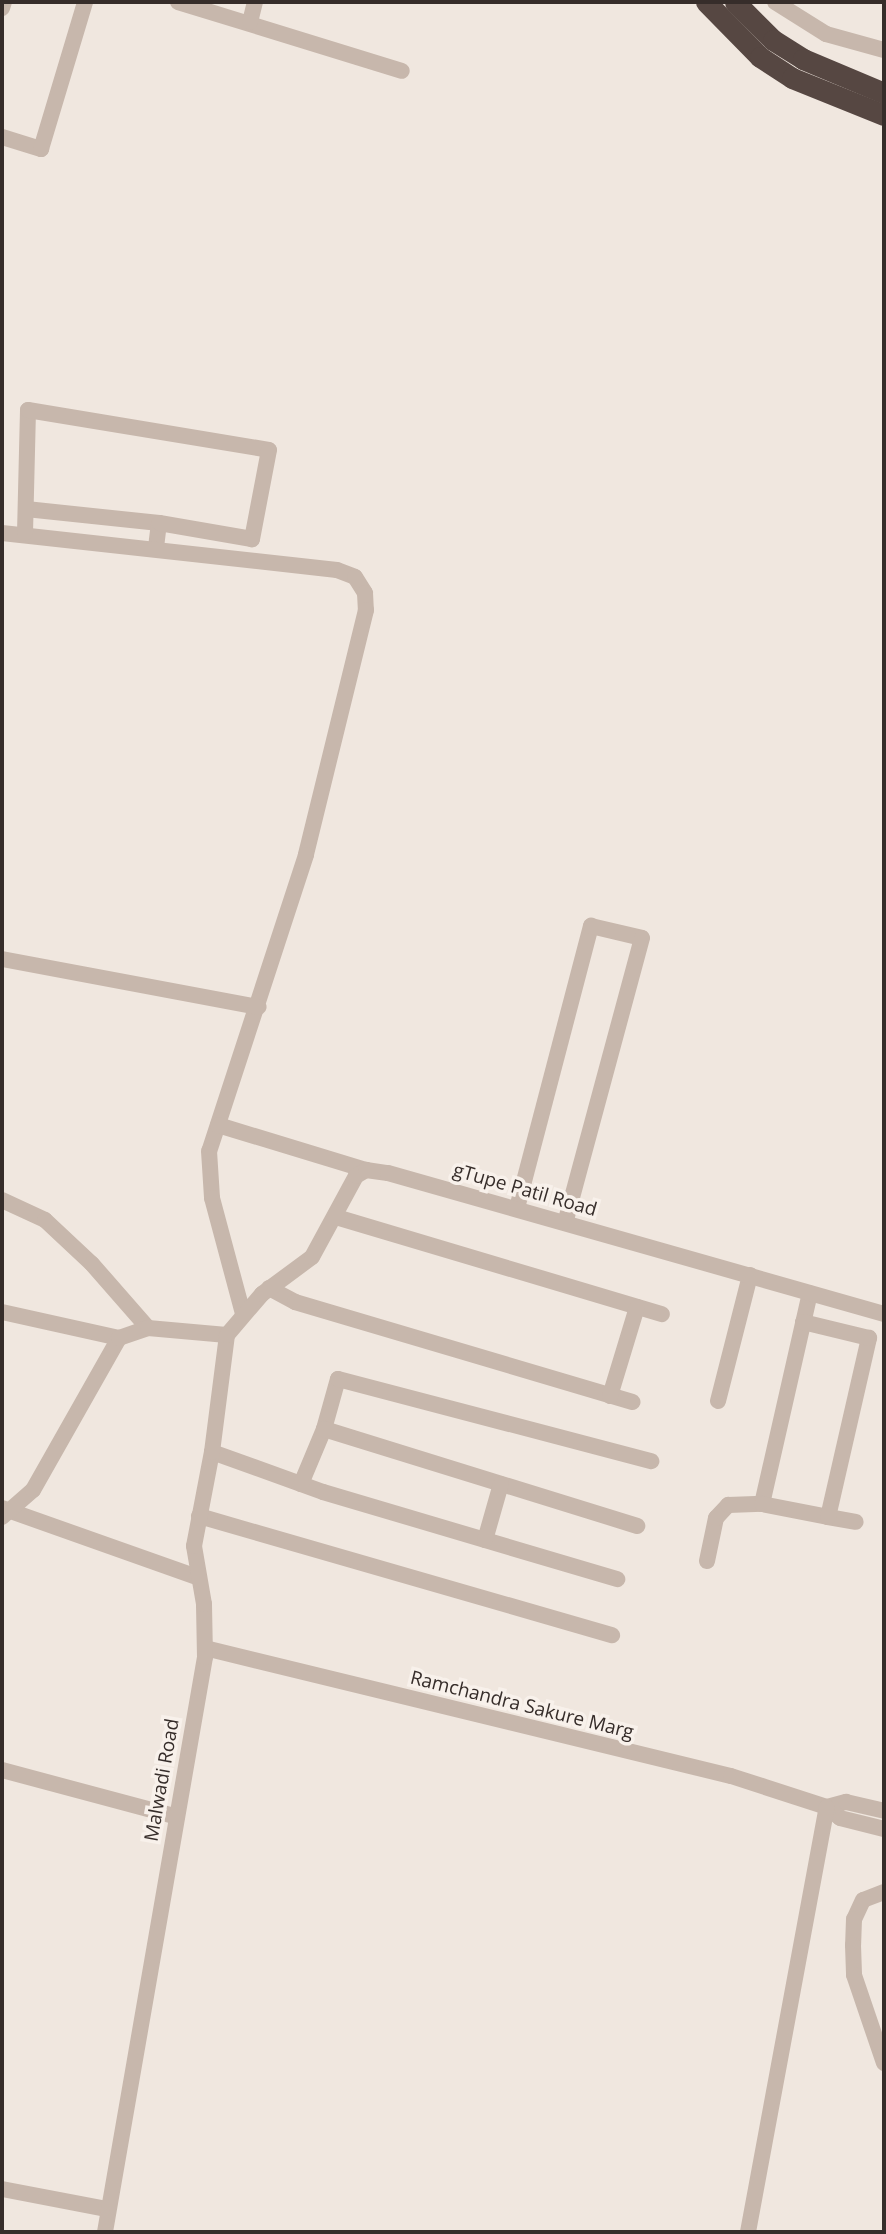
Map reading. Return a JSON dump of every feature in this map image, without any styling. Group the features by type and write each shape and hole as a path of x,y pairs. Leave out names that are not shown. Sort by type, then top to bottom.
{"highway":[{"path":"706,2 760,57 792,78 884,115"},
{"path":"735,2 773,40 803,59 884,93"}],"street":[{"path":"2,8 4,2"},
{"path":"2,137 41,149 85,2"},
{"path":"178,2 402,71"},
{"path":"250,22 256,2 272,2"},
{"path":"775,2 826,34 884,50"},
{"path":"25,533 29,410 268,450 252,539 159,523 26,509"},
{"path":"156,548 159,523"},
{"path":"2,533 25,533 337,570 355,577 365,593 366,610 306,855 259,1007 209,1152 212,1198 243,1314"},
{"path":"518,1203 590,926 642,938 565,1223"},
{"path":"2,958 259,1007"},
{"name":"gTupe Patil Road","path":"218,1125 366,1170 518,1203 565,1223 884,1314"},
{"path":"2,1312 119,1338 148,1328 226,1335 269,1288 312,1257 336,1217 347,1187 366,1170"},
{"path":"2,1200 45,1220 92,1264 148,1328"},
{"path":"336,1217 662,1314"},
{"path":"718,1401 750,1275"},
{"path":"269,1288 295,1302 632,1402"},
{"path":"762,1504 810,1293"},
{"path":"610,1396 636,1307"},
{"path":"803,1322 869,1338 828,1517"},
{"name":"Malwadi Road","path":"105,2232 205,1648 204,1604 197,1577 194,1546 212,1452 226,1335"},
{"path":"5,1512 33,1490 119,1338"},
{"path":"301,1483 324,1429 338,1379 650,1461"},
{"path":"324,1429 637,1526"},
{"path":"212,1452 301,1483 617,1579"},
{"path":"485,1540 500,1484"},
{"path":"708,1561 720,1510 739,1503 762,1504 856,1522"},
{"path":"5,1512 197,1577"},
{"path":"199,1516 612,1635"},
{"name":"Ramchandra Sakure Marg","path":"205,1648 720,1773 827,1807 840,1818 884,1829"},
{"path":"2,1770 177,1817"},
{"name":"Ramchandra Sakure Marg","path":"827,1807 846,1802 884,1811"},
{"path":"748,2232 827,1807"},
{"path":"884,1892 863,1900 854,1919 853,1945 854,1975 884,2063"},
{"path":"2,2189 107,2209"}]}
